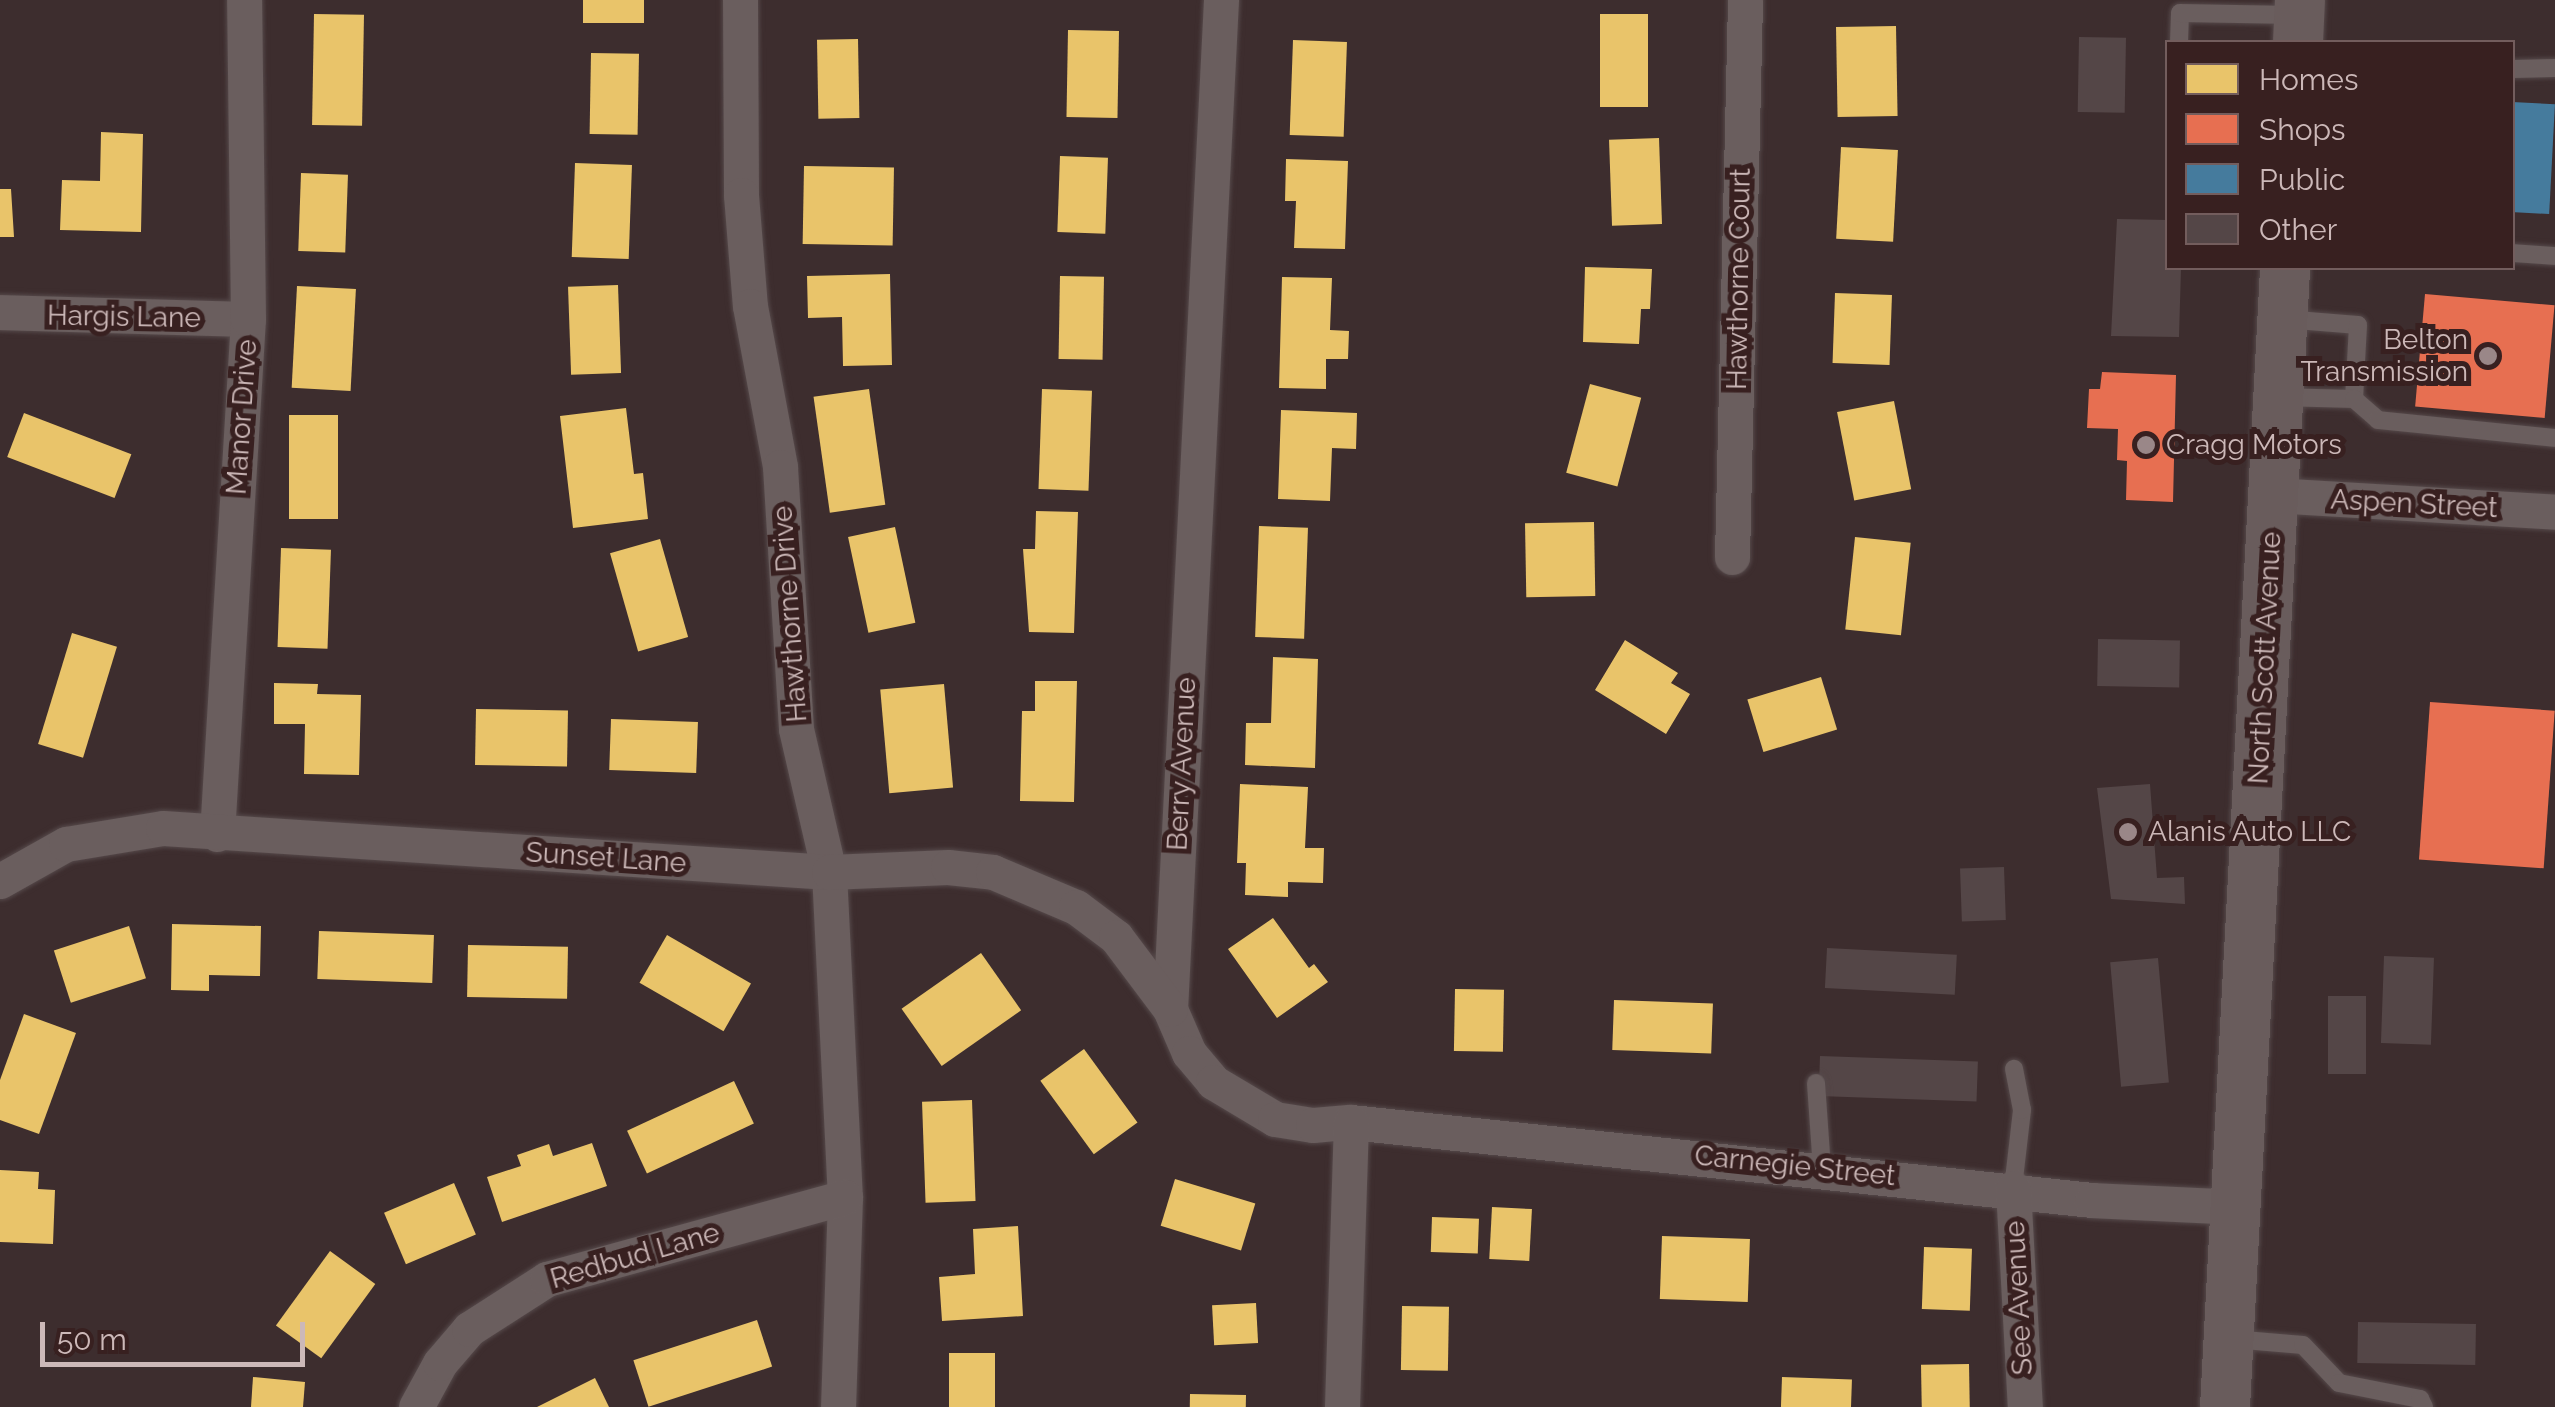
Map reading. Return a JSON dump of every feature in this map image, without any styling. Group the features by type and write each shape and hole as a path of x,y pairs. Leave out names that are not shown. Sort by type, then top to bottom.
{"main road":[{"name":"North Scott Avenue","path":"2225,1407 2285,270"}],"street":[{"name":"Manor Drive","path":"216,834 248,320 244,0"},
{"name":"Hawthorne Drive","path":"740,0 741,195 750,306 780,467 796,729 829,872 845,1198 838,1407"},
{"name":"Berry Avenue","path":"1221,0 1170,1010 1188,1053 1241,1104 1313,1125 1351,1122"},
{"name":"Hawthorne Court","path":"1732,558 1746,0"},
{"name":"Hargis Lane","path":"0,312 248,320"},
{"name":"Aspen Street","path":"2273,495 2555,512"},
{"name":"Sunset Lane","path":"0,880 66,844 116,831 829,872 948,866 1036,886 1116,937 1170,1010"},
{"name":"Carnegie Street","path":"1351,1122 2013,1188 2092,1200 2238,1208"},
{"path":"1342,1407 1351,1122"},
{"name":"See Avenue","path":"2013,1188 2025,1407"},
{"name":"Redbud Lane","path":"416,1407 440,1362 469,1329 547,1278 845,1198"}],"lane":[{"path":"2179,40 2180,13 2299,19"},
{"path":"2515,70 2555,68"},
{"path":"2515,253 2555,256"},
{"path":"2282,319 2358,325 2354,399"},
{"path":"2278,397 2354,399 2378,420 2555,438"},
{"path":"2013,1188 2022,1110 2014,1069"},
{"path":"1816,1083 1822,1169"},
{"path":"2230,1339 2302,1345 2339,1382 2420,1399 2424,1407"}],"building: Homes":[{"path":"583,0 644,0 644,23 583,23"},
{"path":"314,14 364,15 362,126 312,125"},
{"path":"1600,14 1648,14 1648,107 1600,107"},
{"path":"1896,26 1898,116 1838,117 1836,27"},
{"path":"1068,30 1119,31 1117,118 1066,117"},
{"path":"858,39 859,118 818,119 817,40"},
{"path":"1293,40 1347,42 1344,137 1290,135"},
{"path":"591,53 639,54 638,135 590,134"},
{"path":"101,132 143,134 141,232 60,230 62,180 100,181"},
{"path":"1659,138 1662,224 1612,226 1609,140"},
{"path":"1841,147 1898,150 1893,242 1836,239"},
{"path":"1060,156 1108,158 1105,234 1057,232"},
{"path":"1286,159 1348,161 1345,249 1294,248 1296,201 1285,201"},
{"path":"575,163 632,165 629,259 572,257"},
{"path":"804,166 894,168 893,246 803,244"},
{"path":"301,173 348,175 345,253 298,251"},
{"path":"0,189 11,189 14,237 0,237"},
{"path":"1585,267 1652,269 1650,309 1641,309 1639,344 1583,342"},
{"path":"890,274 892,365 843,366 842,317 808,318 807,276"},
{"path":"1060,276 1104,277 1103,360 1059,359"},
{"path":"1282,277 1332,278 1330,330 1349,331 1348,359 1326,359 1326,389 1279,388"},
{"path":"618,285 621,373 571,375 568,287"},
{"path":"297,286 356,289 351,391 292,388"},
{"path":"1835,293 1892,295 1890,365 1833,363"},
{"path":"1590,384 1641,398 1617,487 1566,473"},
{"path":"869,389 885,505 830,513 814,397"},
{"path":"1042,389 1092,391 1088,491 1039,489"},
{"path":"1894,401 1911,489 1854,500 1837,412"},
{"path":"626,408 634,474 643,473 648,519 573,528 560,416"},
{"path":"1281,410 1357,413 1356,449 1332,448 1330,501 1278,499"},
{"path":"24,413 131,454 115,498 7,457"},
{"path":"289,415 338,415 338,519 289,519"},
{"path":"1036,511 1078,512 1074,633 1029,632 1023,549 1035,549"},
{"path":"1594,522 1595,596 1526,597 1525,523"},
{"path":"1259,526 1308,528 1304,639 1255,637"},
{"path":"895,527 915,623 868,633 848,537"},
{"path":"1855,537 1911,543 1901,635 1845,629"},
{"path":"660,539 688,637 638,651 610,553"},
{"path":"281,548 331,550 328,649 278,647"},
{"path":"72,633 117,647 83,758 38,744"},
{"path":"1625,640 1678,673 1671,683 1690,694 1666,734 1595,690"},
{"path":"1273,657 1318,659 1315,768 1245,765 1246,723 1271,723"},
{"path":"1821,677 1837,730 1763,752 1747,700"},
{"path":"1035,681 1077,681 1074,802 1020,801 1022,711 1035,711"},
{"path":"274,683 318,684 317,694 361,695 359,775 304,774 305,724 274,724"},
{"path":"944,684 953,788 889,793 880,690"},
{"path":"476,709 568,711 567,767 475,765"},
{"path":"611,719 698,722 696,773 609,770"},
{"path":"1240,784 1308,787 1305,848 1324,848 1323,883 1288,882 1288,897 1245,895 1246,863 1237,863"},
{"path":"1273,918 1309,968 1314,964 1328,982 1277,1018 1228,949"},
{"path":"172,924 261,926 260,976 209,975 209,991 171,990"},
{"path":"129,926 146,978 71,1003 54,950"},
{"path":"319,931 434,935 432,983 317,979"},
{"path":"667,935 751,983 724,1031 640,983"},
{"path":"468,945 568,947 567,999 467,997"},
{"path":"981,953 1021,1010 942,1066 902,1009"},
{"path":"1455,989 1504,990 1503,1052 1454,1051"},
{"path":"1614,1000 1713,1003 1711,1053 1612,1050"},
{"path":"24,1014 76,1033 39,1134 0,1120 0,1080"},
{"path":"1084,1049 1137,1123 1094,1154 1040,1081"},
{"path":"734,1081 754,1124 647,1173 627,1131"},
{"path":"972,1100 976,1201 926,1203 922,1102"},
{"path":"592,1143 607,1186 502,1222 487,1177 521,1166 517,1155 549,1144 553,1156"},
{"path":"0,1170 39,1172 38,1189 55,1190 53,1244 0,1242"},
{"path":"1175,1179 1255,1204 1241,1250 1161,1226"},
{"path":"454,1183 476,1235 406,1264 384,1213"},
{"path":"1492,1207 1532,1209 1529,1261 1489,1259"},
{"path":"1432,1217 1479,1219 1478,1254 1431,1252"},
{"path":"1018,1226 1023,1316 942,1321 939,1277 975,1274 973,1229"},
{"path":"1662,1236 1750,1239 1748,1302 1660,1299"},
{"path":"1924,1247 1972,1249 1970,1311 1922,1309"},
{"path":"330,1251 375,1284 321,1358 276,1325"},
{"path":"1256,1303 1258,1343 1214,1345 1212,1305"},
{"path":"1402,1306 1449,1307 1448,1371 1401,1370"},
{"path":"757,1320 772,1367 649,1407 633,1360"},
{"path":"949,1353 995,1353 995,1407 949,1407"},
{"path":"1969,1364 1970,1407 1922,1407 1921,1365"},
{"path":"253,1377 305,1382 303,1407 251,1407"},
{"path":"1782,1377 1852,1379 1851,1407 1781,1407"},
{"path":"595,1378 609,1407 537,1407"},
{"path":"1190,1394 1246,1395 1246,1407 1190,1407"}],"building: Shops":[{"name":"Belton Transmission","path":"2425,294 2555,305 2545,418 2415,407"},
{"name":"Cragg Motors","path":"2102,372 2176,375 2173,502 2126,500 2127,461 2117,460 2118,429 2087,428 2089,389 2100,389"},
{"path":"2430,702 2555,711 2544,868 2419,860"}],"building: Public":[{"path":"2515,102 2555,104 2549,214 2515,212"}],"building: Other":[{"path":"2079,37 2126,38 2125,113 2078,112"},
{"path":"2117,219 2165,220 2165,270 2181,270 2179,337 2111,336"},
{"path":"2098,639 2180,640 2179,687 2097,686"},
{"name":"Alanis Auto LLC","path":"2150,784 2157,878 2184,877 2185,904 2111,899 2097,788"},
{"path":"2004,867 2006,920 1962,922 1960,869"},
{"path":"1827,948 1957,955 1955,995 1825,988"},
{"path":"2384,956 2434,958 2431,1045 2381,1043"},
{"path":"2158,958 2169,1083 2121,1087 2110,962"},
{"path":"2328,996 2366,996 2366,1074 2328,1074"},
{"path":"1820,1056 1978,1062 1977,1101 1819,1096"},
{"path":"2358,1322 2476,1324 2475,1365 2357,1363"}],"place":[{"name":"Belton Transmission","path":"2488,356"},
{"name":"Cragg Motors","path":"2146,445"},
{"name":"Alanis Auto LLC","path":"2128,832"}]}
